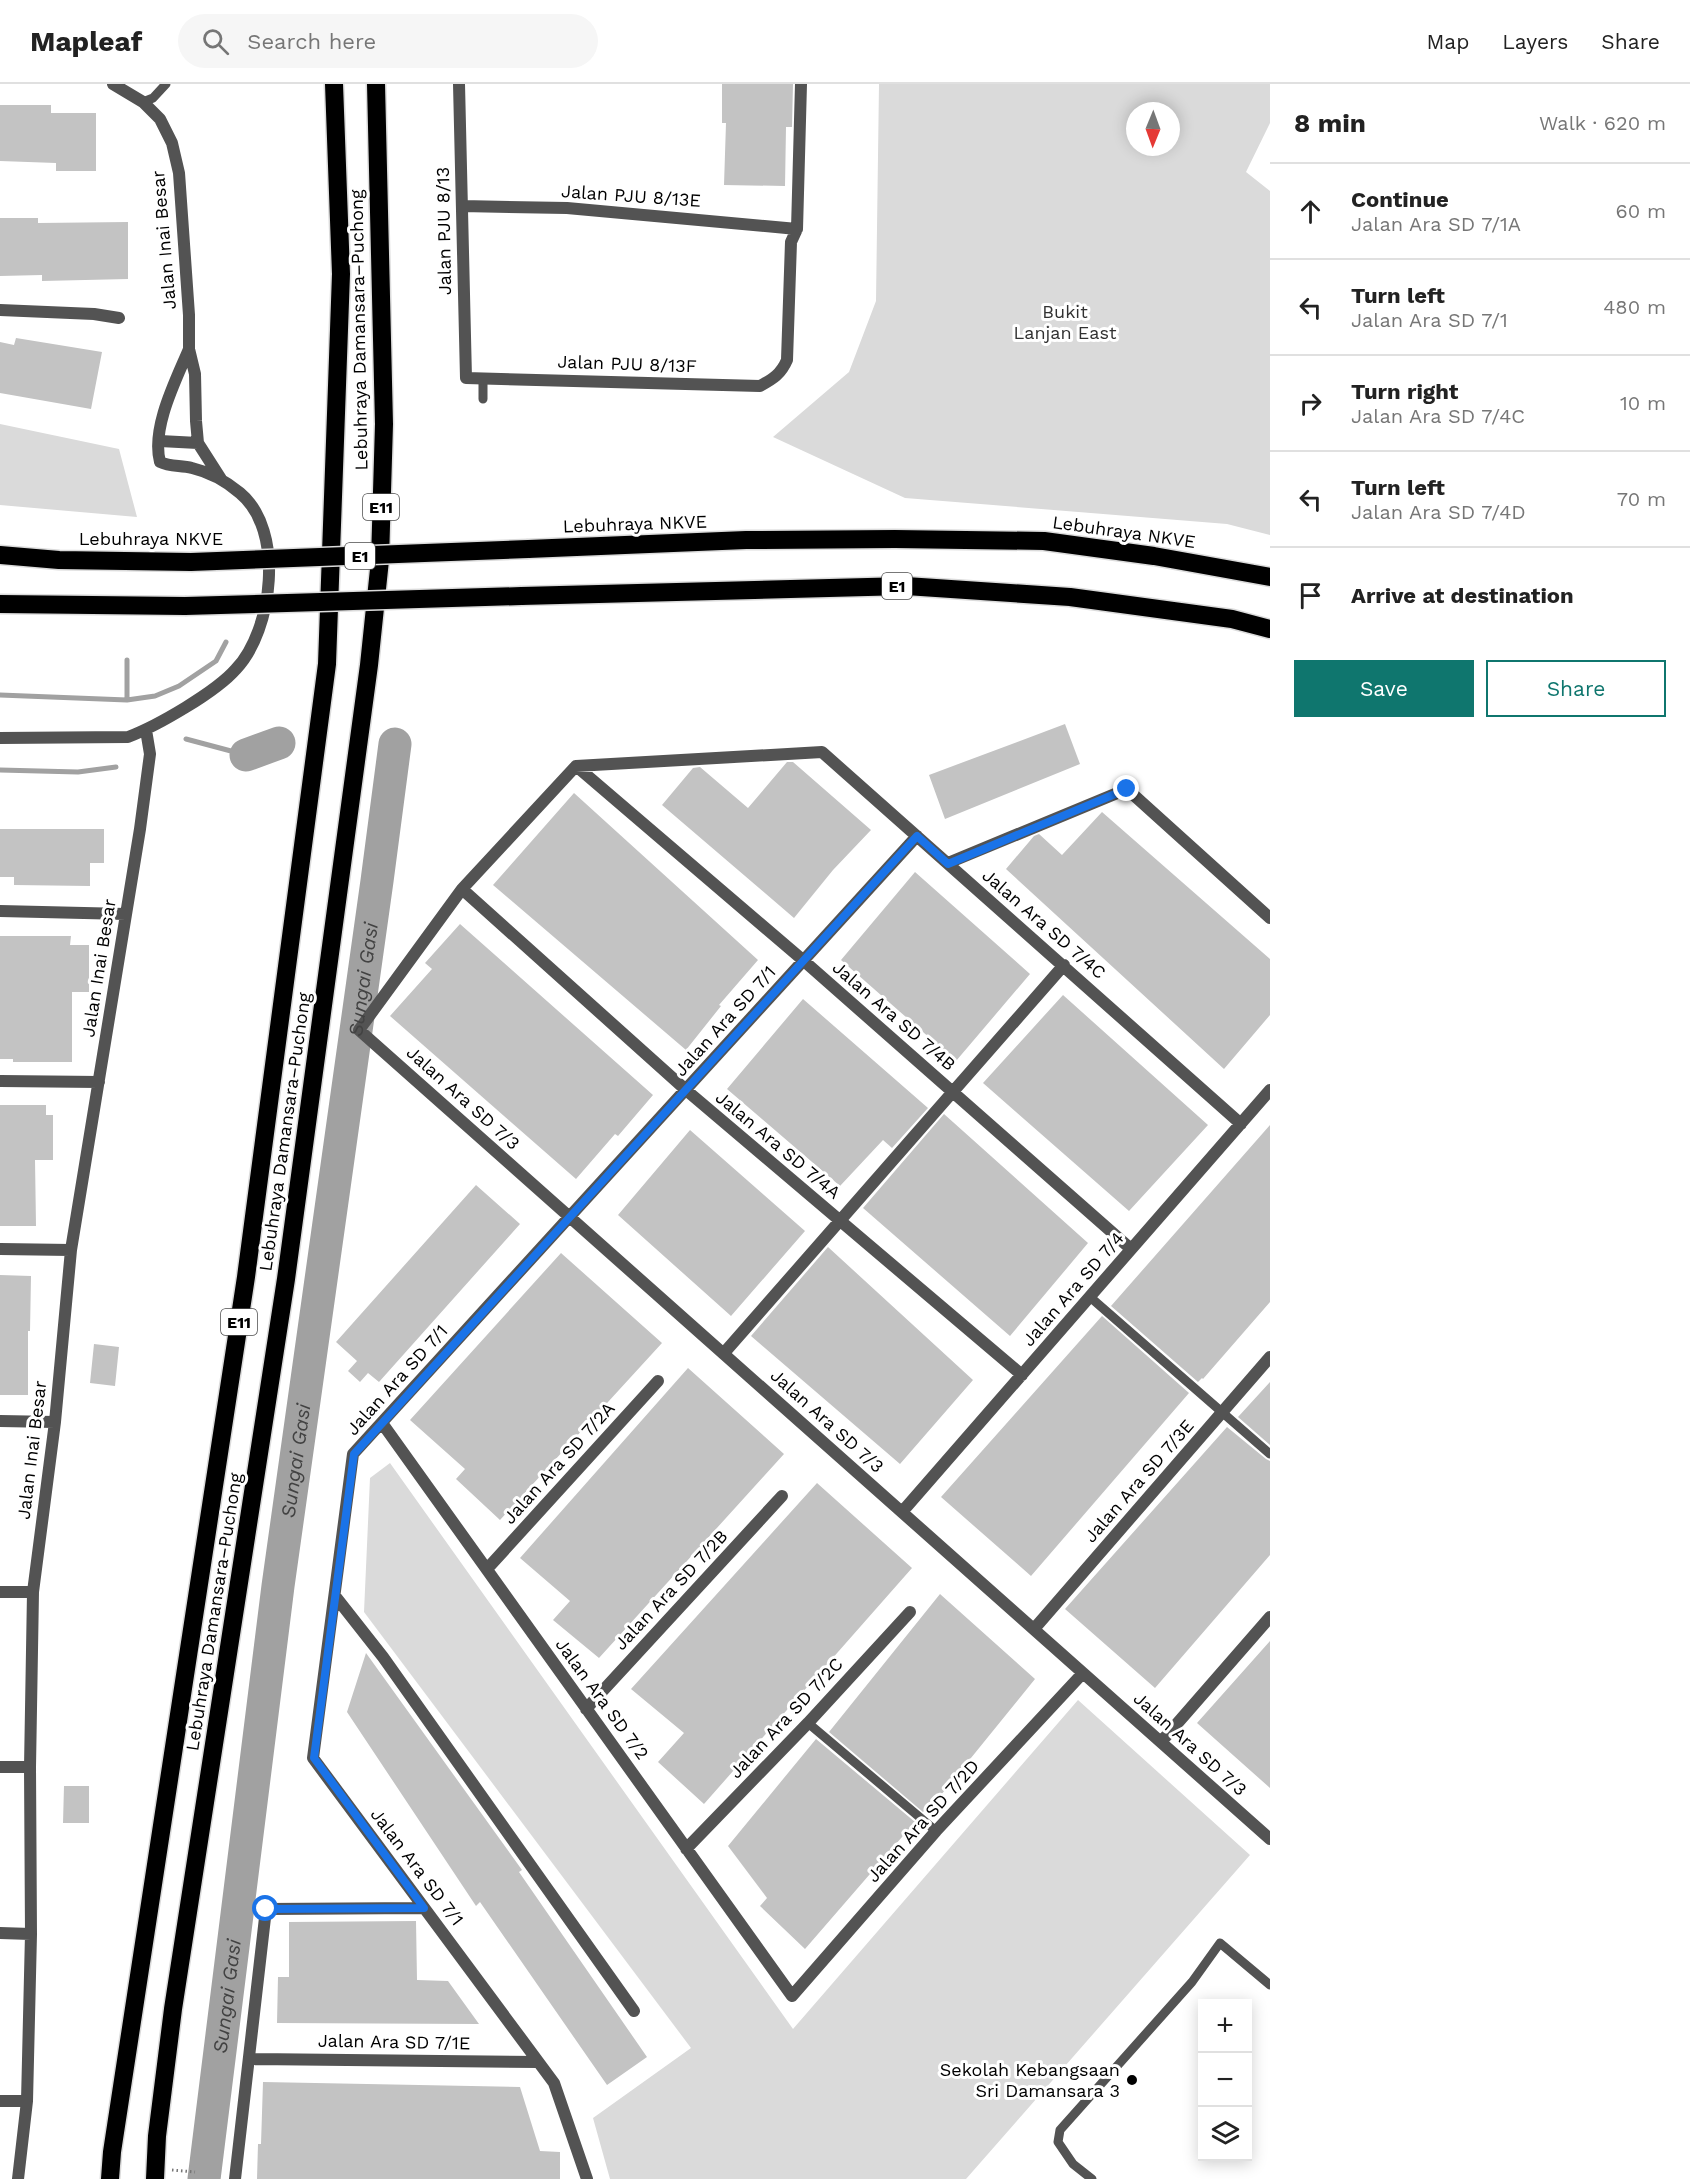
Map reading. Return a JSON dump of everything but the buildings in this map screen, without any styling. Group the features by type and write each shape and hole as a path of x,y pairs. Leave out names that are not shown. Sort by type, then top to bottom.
{"highway":[{"name":"Lebuhraya Damansara–Puchong","path":"110,2179 112,2152 246,1277 327,664 341,274 334,84"},
{"name":"Lebuhraya Damansara–Puchong","path":"154,2179 173,2009 286,1279 369,665 380,560 384,424 376,84"},
{"name":"Lebuhraya NKVE","path":"0,555 58,560 191,562 746,540 1044,541 1154,556 1270,577"},
{"name":"E1","path":"0,604 185,606 906,586 1070,597 1232,619 1270,630"}],"street":[{"name":"Jalan Inai Besar","path":"112,84 143,102 160,119 172,143 178,173 189,315 189,349"},
{"name":"Jalan PJU 8/13","path":"459,84 466,378"},
{"path":"796,229 801,84"},
{"name":"Jalan PJU 8/13E","path":"462,207 567,208 796,229"},
{"name":"Jalan PJU 8/13F","path":"466,378 760,386 772,380 782,371 787,360 791,243 796,229"},
{"path":"0,310 94,314 119,318"},
{"path":"0,738 110,739 128,737 146,730 206,693 236,670 247,655 257,634 268,582 268,546 264,531 251,504 222,480 191,467 166,465 160,462 161,420 189,349"},
{"path":"189,349 195,374 198,443 222,480"},
{"path":"160,441 198,443"},
{"name":"Jalan Inai Besar","path":"18,2179 27,2101 31,1934 30,1767 33,1592 55,1422 71,1250 140,829 150,748 146,730"},
{"name":"Jalan Ara SD 7/4C","path":"576,766 822,752 1241,1124"},
{"path":"462,889 576,766"},
{"name":"Jalan Ara SD 7/4B","path":"576,766 804,961 1131,1249"},
{"path":"948,864 1127,789 1270,918"},
{"name":"Jalan Ara SD 7/1","path":"586,2179 554,2083 314,1758 354,1454 917,836"},
{"name":"Jalan Ara SD 7/3","path":"462,889 359,1030 1270,1839"},
{"name":"Jalan Ara SD 7/4A","path":"462,889 686,1090 1022,1375"},
{"path":"0,911 126,914"},
{"path":"724,1353 1064,965"},
{"path":"0,1081 99,1082"},
{"name":"Jalan Ara SD 7/4","path":"902,1512 1268,1095"},
{"path":"0,1249 71,1250"},
{"name":"Jalan Ara SD 7/3E","path":"1034,1629 1270,1357"},
{"name":"Jalan Ara SD 7/2A","path":"487,1569 658,1381"},
{"path":"0,1421 55,1422"},
{"name":"Jalan Ara SD 7/2","path":"382,1423 792,1996"},
{"name":"Jalan Ara SD 7/2B","path":"586,1709 782,1496"},
{"path":"0,1592 33,1592"},
{"path":"335,1596 382,1657 634,2011"},
{"name":"Jalan Ara SD 7/2C","path":"686,1849 808,1723 910,1612"},
{"path":"1161,1742 1270,1617"},
{"name":"Jalan Ara SD 7/2D","path":"792,1996 936,1831 1083,1673"},
{"path":"0,1767 30,1767"},
{"path":"235,2179 266,1909 424,1908"},
{"path":"0,1933 31,1934"},
{"name":"Jalan Ara SD 7/1E","path":"249,2059 538,2062"},
{"path":"0,2101 27,2101"}],"lane":[{"path":"143,102 153,98 166,84"},
{"path":"483,378 483,399"},
{"path":"1090,1297 1270,1454"},
{"path":"808,1723 936,1831"},
{"path":"1092,2179 1073,2164 1058,2142 1060,2130 1192,1982 1220,1943 1270,1985"}],"green space":[{"name":"Bukit Lanjan East","path":"879,84 1270,84 1270,123 1246,172 1270,191 1270,535 1227,524 905,498 773,437 849,372 876,301"},
{"path":"0,424 119,449 137,517 0,505"},
{"path":"390,1463 793,2029 1078,1700 1250,1855 966,2179 610,2179 593,2118 691,2048 364,1612 370,1478"}],"waterway":[{"path":"0,695 127,700 155,696 179,686 216,661 226,642"},
{"path":"127,660 127,700"},
{"name":"Sungai Gasi","path":"186,739 246,755"},
{"name":"Sungai Gasi","path":"246,755 279,743"},
{"name":"Sungai Gasi","path":"204,2179 278,1586 395,744"},
{"name":"Sungai Gasi","path":"0,770 78,772 116,767"}],"place":[{"name":"Sekolah Kebangsaan Sri Damansara 3","path":"1132,2080"}],"route":[{"path":"266,1909 424,1908 314,1758 354,1454 917,836 948,864 1127,789"}]}
